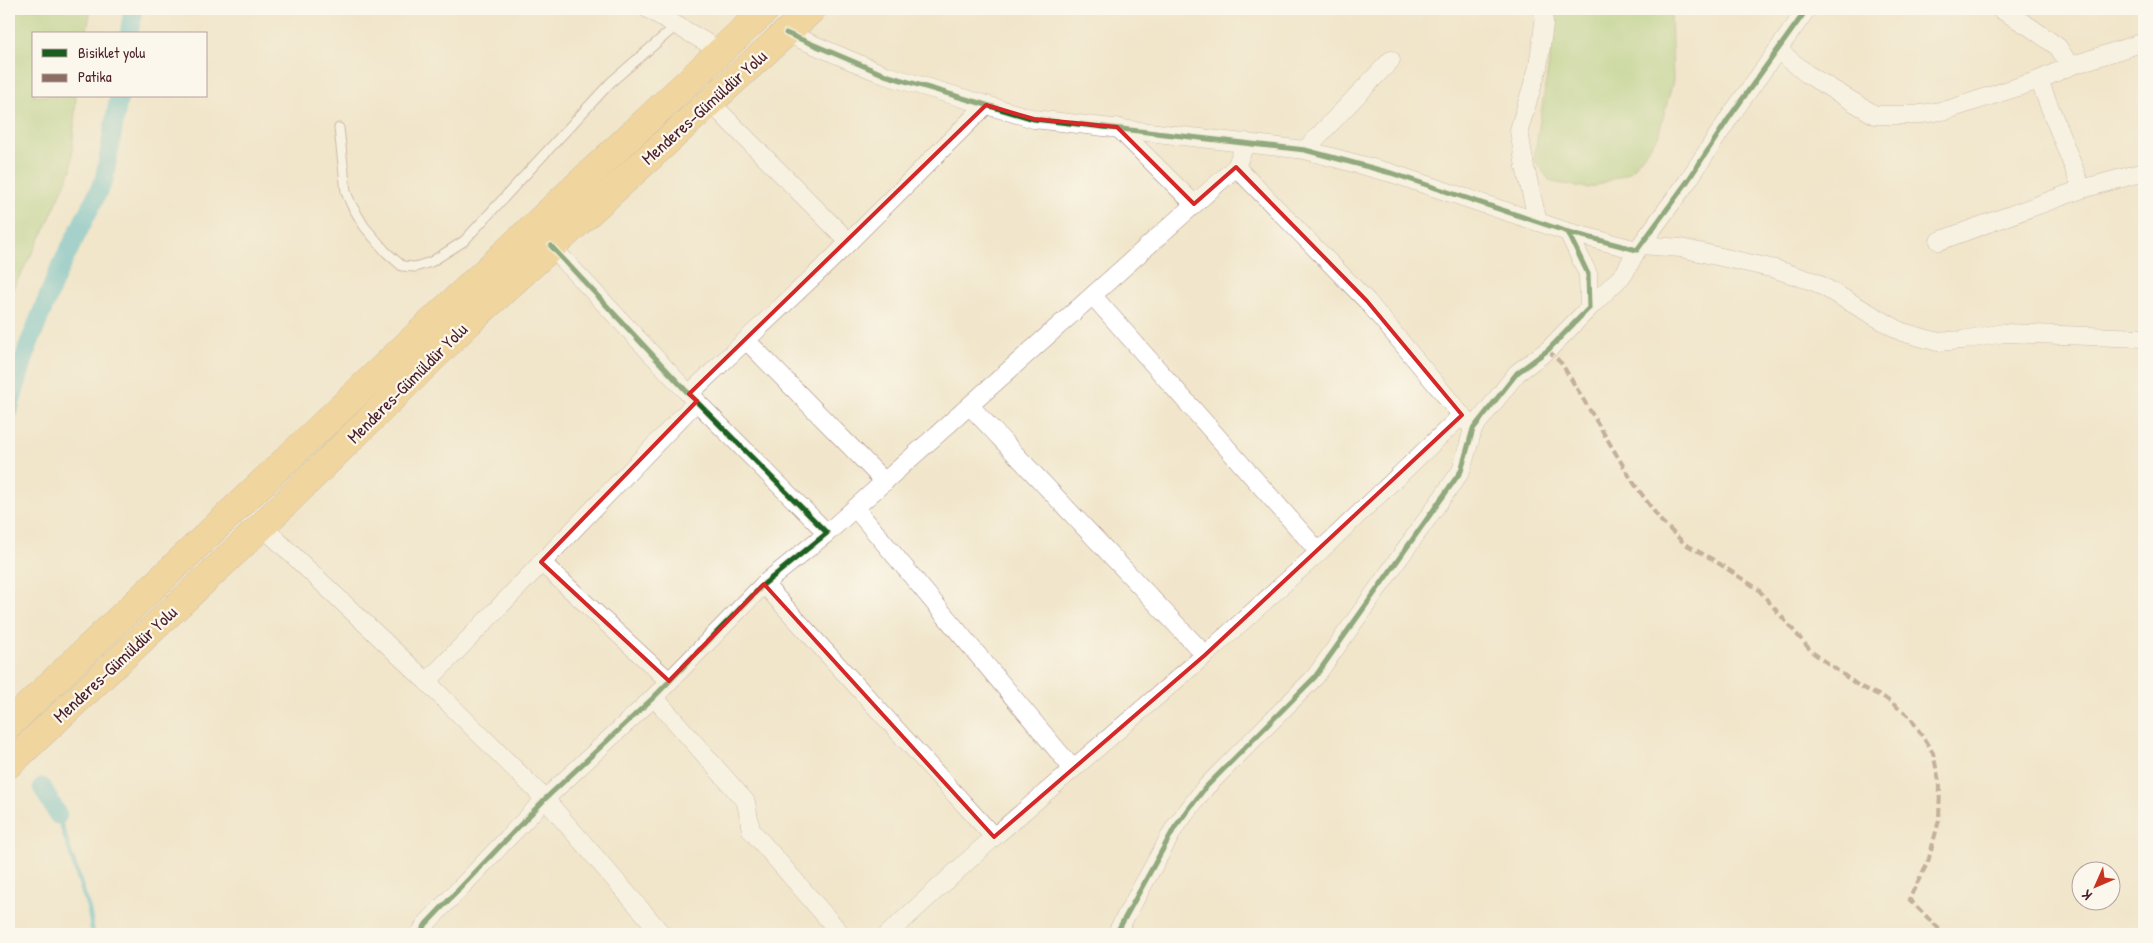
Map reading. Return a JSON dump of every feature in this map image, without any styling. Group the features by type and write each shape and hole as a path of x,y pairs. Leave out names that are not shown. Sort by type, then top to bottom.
{"main road":[{"name":"Menderes-Gümüldür Yolu","path":"9,724 406,346 766,9"},
{"name":"Menderes-Gümüldür Yolu","path":"9,764 262,526 469,322 812,9"}],"street":[{"path":"648,9 721,51"},
{"path":"1538,222 1525,167 1519,130 1538,66 1544,24 1543,9"},
{"path":"1116,934 1175,827 1205,788 1314,677 1461,471 1473,429 1517,373 1548,350 1624,274 1639,247 1687,182 1806,9"},
{"path":"2000,9 2058,47 2070,66"},
{"path":"786,33 885,75 1034,118 1305,150 1391,173 1568,232 1639,247 1681,248 1775,269 1815,282 1902,332 1938,342 2004,333 2144,338"},
{"path":"1778,50 1807,74 1876,115 1916,115 1947,110 2039,80 2070,66 2144,42"},
{"path":"1305,150 1391,60"},
{"path":"2039,80 2082,189"},
{"path":"710,102 848,242"},
{"path":"427,682 542,562 747,341 986,105"},
{"path":"1117,127 1194,204"},
{"path":"420,934 426,924 545,799 654,697 764,584 827,533 1236,167 1246,142"},
{"path":"1236,167 1367,301 1473,429"},
{"path":"1939,241 2082,189 2144,172"},
{"path":"1568,232 1588,274 1589,308"},
{"path":"551,246 693,398 827,533"},
{"path":"1093,296 1320,552"},
{"path":"747,341 884,482"},
{"path":"970,406 1205,655"},
{"path":"888,934 994,837 1205,655 1320,552 1462,415"},
{"path":"855,508 1073,769"},
{"path":"262,526 427,682 545,799 662,934"},
{"path":"542,562 669,681"},
{"path":"764,584 994,837"},
{"path":"654,697 746,802 751,830 841,934"}],"lane":[{"path":"339,128 346,192 351,204 364,226 386,252 402,266 415,267 431,262 464,241 611,82 677,26"}],"highlighted area":[{"path":"986,105 1034,119 1117,127 1194,204 1236,167 1367,301 1462,415 1205,655 994,837 764,584 669,681 541,562 697,401 689,394"}],"green space":[{"path":"9,9 91,9 86,32 32,32 32,98 76,98 71,170 45,229 9,296"},
{"path":"1557,9 1671,9 1673,81 1658,136 1629,173 1589,188 1551,182 1534,160"}],"waterway":[{"path":"129,32 133,9"},
{"path":"9,409 28,346 58,272 104,180 119,98"},
{"path":"42,787 58,815"},
{"path":"58,815 89,910 93,934"}],"marked path":[{"path":"1548,350 1562,364 1633,482 1661,521 1685,544 1758,589 1812,652 1859,686 1885,698 1910,717 1933,753 1940,786 1939,820 1928,862 1909,899 1944,934"}],"cycle path":[{"path":"786,33 885,75 1034,119 1305,150 1391,173 1568,232 1637,250 1687,182 1731,115 1807,9"},
{"path":"1116,934 1175,827 1205,788 1315,677 1461,471 1473,429 1517,373 1548,350 1589,308 1588,274 1568,232"},
{"path":"420,934 426,924 545,799 654,697 764,584 827,533 689,394 551,246"}]}
